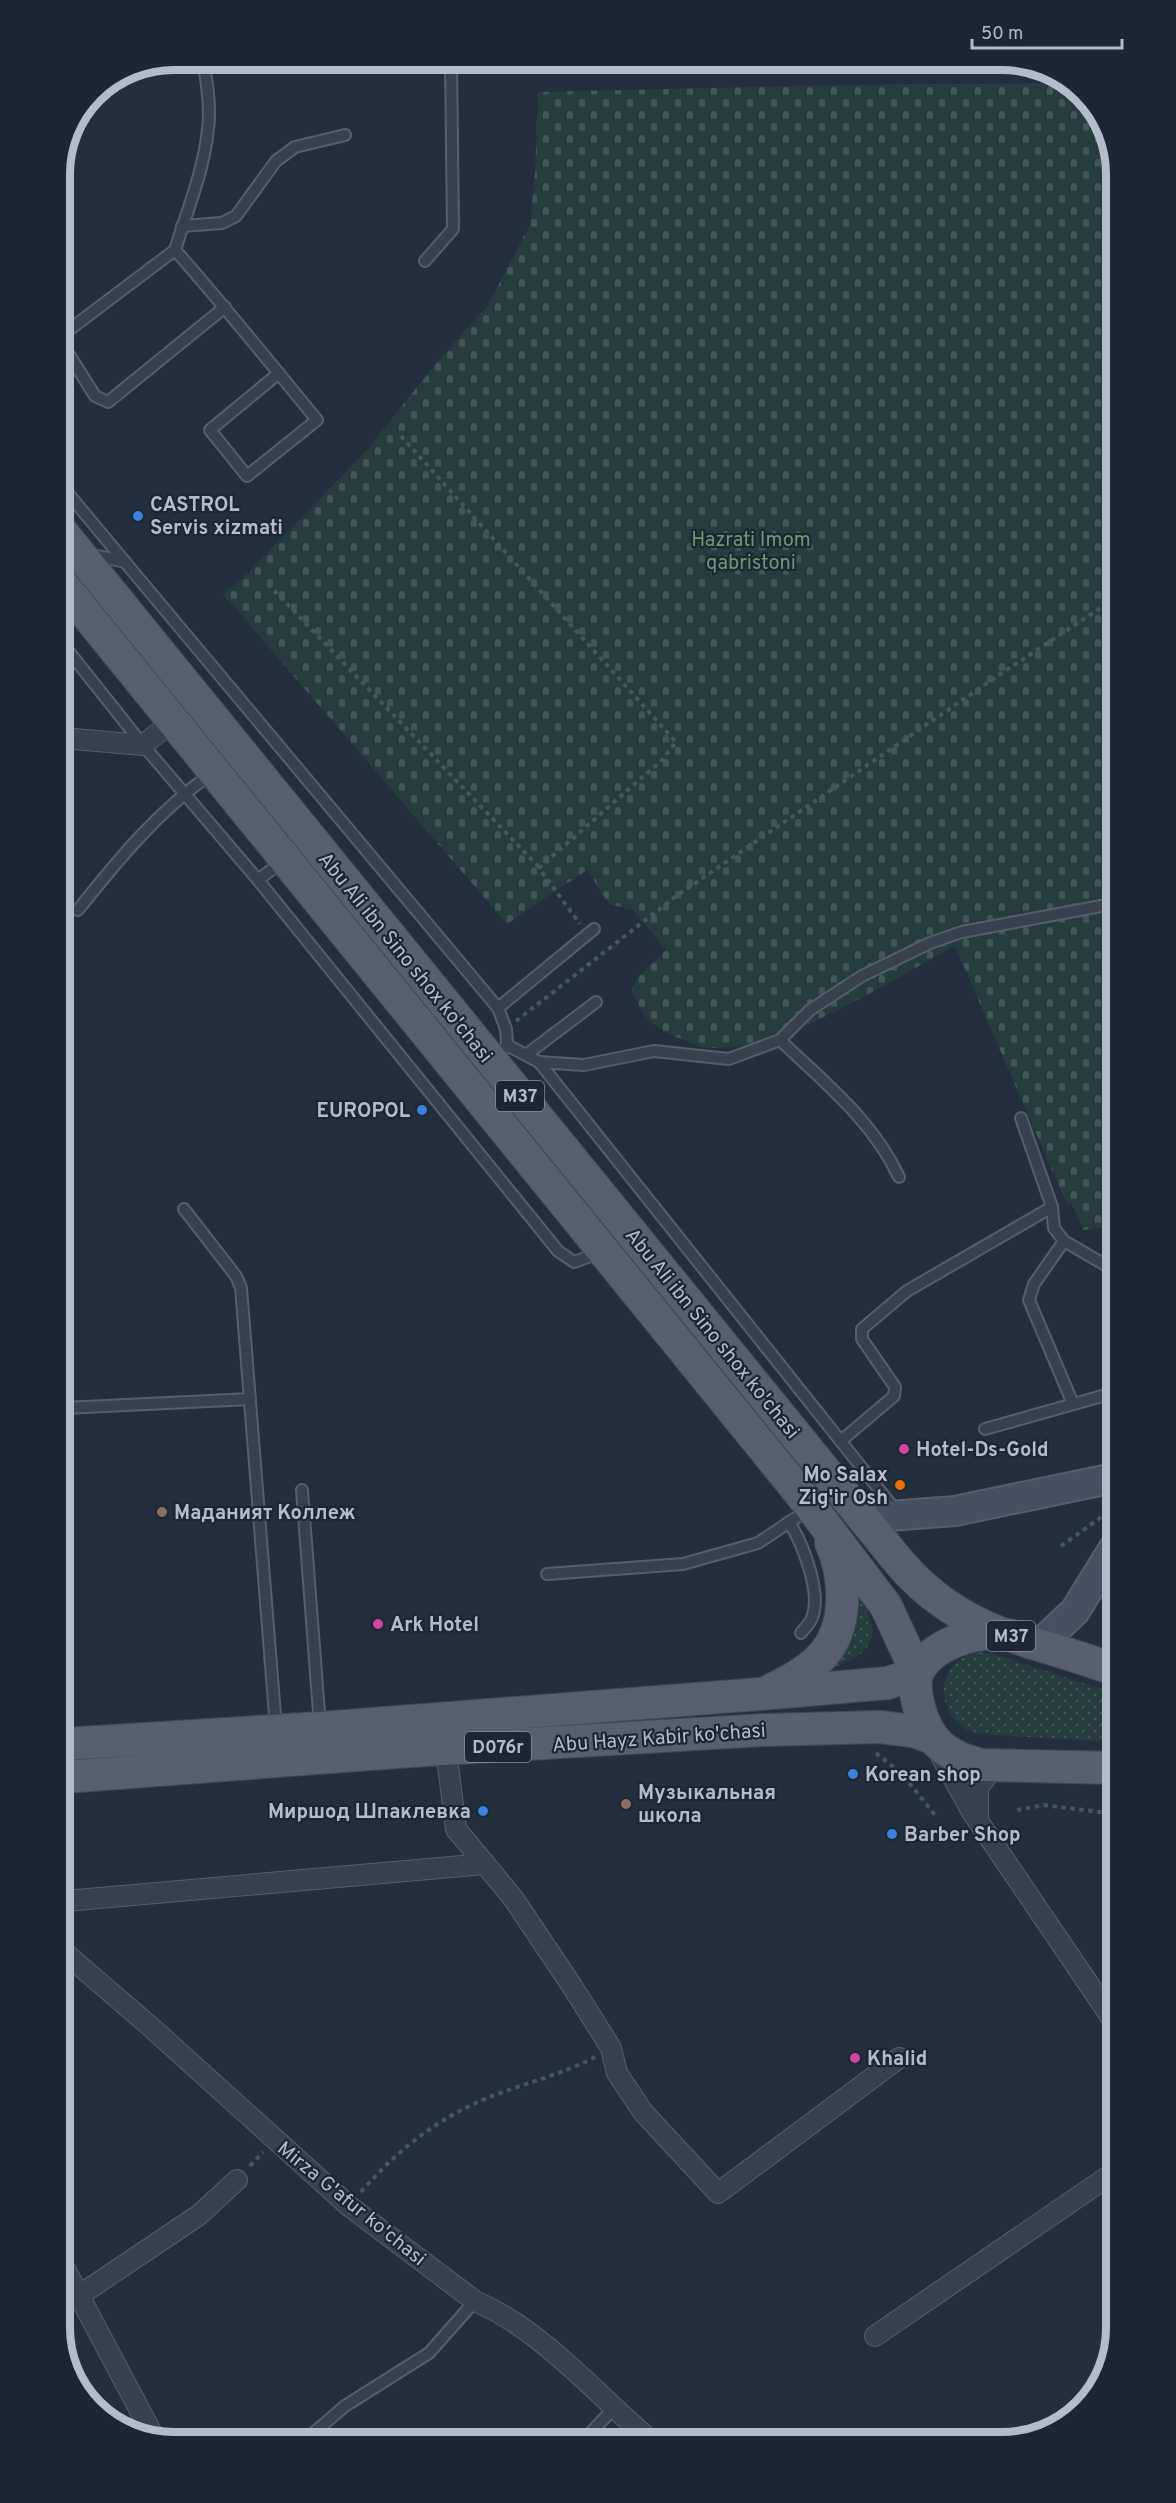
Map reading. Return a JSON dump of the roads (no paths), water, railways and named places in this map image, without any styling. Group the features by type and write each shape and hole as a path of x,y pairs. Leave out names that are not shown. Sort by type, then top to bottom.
{"main road":[{"name":"Abu Ali ibn Sino shox ko'chasi","path":"71,544 484,1066 907,1572 937,1600 962,1616 1002,1634"},
{"name":"Abu Ali ibn Sino shox ko'chasi","path":"71,595 286,860 484,1066 606,1251 800,1515 886,1606 917,1673"},
{"path":"863,1518 901,1517 955,1510 1106,1480"},
{"name":"D076r","path":"765,1694 800,1674 820,1658 832,1642 839,1620 843,1593 840,1569 832,1545 800,1515"},
{"path":"1040,1645 1075,1611 1106,1561"},
{"name":"M37","path":"930,1737 921,1719 916,1696 917,1673 934,1654 952,1642 976,1635 1002,1634 1106,1666"},
{"name":"Abu Hayz Kabir ko'chasi","path":"70,1744 320,1728 765,1694 888,1683 917,1673"},
{"name":"Abu Hayz Kabir ko'chasi","path":"70,1777 762,1730 880,1727 913,1731 930,1737 967,1761 982,1765 1106,1768"}],"street":[{"path":"71,739 143,745 173,721"},
{"path":"930,1737 978,1820 1106,2010"},
{"path":"446,1750 456,1829 513,1898 611,2048 617,2073 643,2112 718,2193 899,2058"},
{"path":"978,1820 978,1786 997,1764"},
{"path":"70,1901 485,1864"},
{"name":"Mirza G'afur ko'chasi","path":"70,1957 349,2206 475,2301 493,2309 543,2344 641,2432"},
{"path":"875,2336 1106,2178"},
{"path":"80,2295 199,2215 237,2180"},
{"path":"70,2278 150,2430"}],"lane":[{"path":"71,328 174,250 199,175 208,129 204,70"},
{"path":"425,261 453,229 452,70"},
{"path":"182,226 222,223 236,216 276,161 295,147 345,135"},
{"path":"174,250 225,307 279,373 317,420 247,476 210,430 279,373"},
{"path":"71,358 95,396 108,402 225,307"},
{"path":"71,497 498,1008 506,1029 484,1066"},
{"path":"71,543 125,562"},
{"path":"71,654 143,745 258,880 558,1251 574,1262 606,1251"},
{"path":"78,910 113,867 184,793 214,771"},
{"path":"258,880 286,860"},
{"path":"539,1062 584,1065 654,1051 729,1059 780,1040 810,1010 844,987 930,943 962,932 1106,905"},
{"path":"498,1008 591,931"},
{"path":"484,1066 526,1055 596,1002"},
{"path":"780,1040 857,1112 888,1153 899,1177"},
{"path":"526,1055 539,1062 901,1517"},
{"path":"1021,1118 1052,1207 1054,1228 1064,1241 1106,1260"},
{"path":"842,1440 894,1396 895,1387 862,1338 862,1329 908,1291 1052,1207"},
{"path":"184,1209 236,1276 241,1288 276,1731"},
{"path":"1064,1241 1034,1284 1029,1300 1074,1404"},
{"path":"986,1429 1106,1395"},
{"path":"70,1408 250,1399"},
{"path":"302,1490 320,1728"},
{"path":"547,1575 683,1564 758,1543 800,1515 815,1606 812,1619 801,1633"},
{"path":"315,2432 345,2406 429,2353 475,2301"},
{"path":"592,2432 613,2409"}],"place":[{"name":"CASTROL Servis xizmati","path":"138,516"},
{"name":"EUROPOL","path":"422,1110"},
{"name":"Hotel-Ds-Gold","path":"904,1449"},
{"name":"Mo Salax Zig'ir Osh","path":"900,1485"},
{"name":"Маданият Коллеж","path":"162,1512"},
{"name":"Ark Hotel","path":"378,1624"},
{"name":"Korean shop","path":"853,1774"},
{"name":"Музыкальная школа","path":"626,1804"},
{"name":"Миршод Шпаклевка","path":"483,1811"},
{"name":"Barber Shop","path":"892,1834"},
{"name":"Khalid","path":"855,2058"}],"park label":[{"name":"Hazrati Imom qabristoni","path":"751,550"}]}
